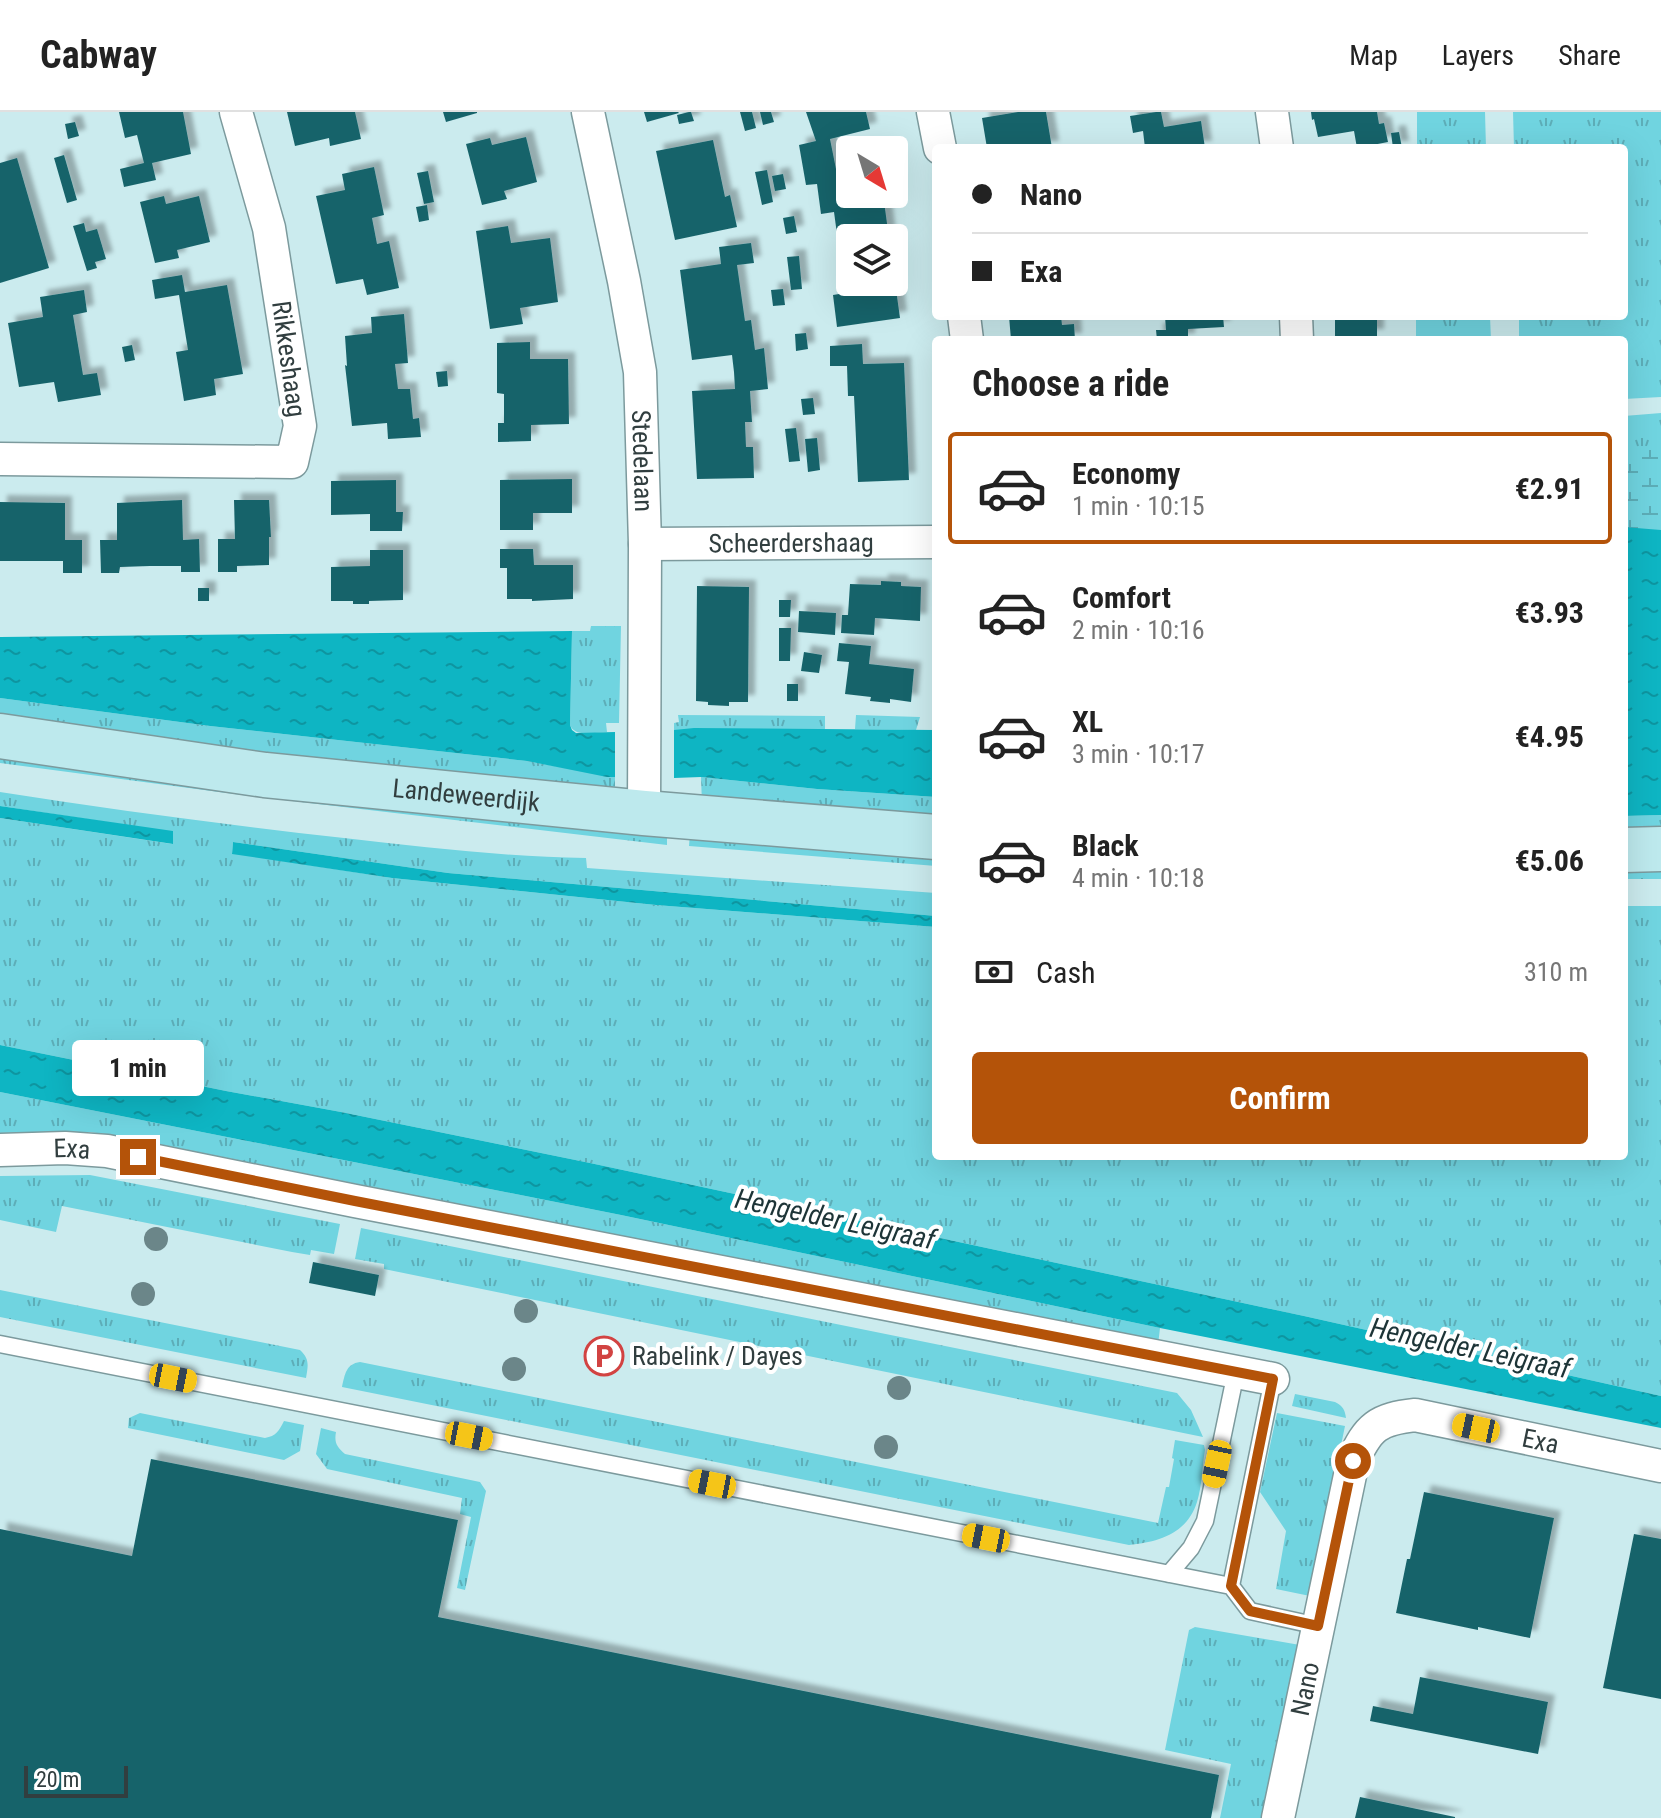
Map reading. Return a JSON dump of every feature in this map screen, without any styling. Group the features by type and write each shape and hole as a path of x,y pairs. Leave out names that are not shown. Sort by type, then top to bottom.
{"street":[{"name":"Rikkeshaag","path":"0,459 292,462 300,426 269,228 236,112"},
{"name":"Stedelaan","path":"588,112 640,372 645,544 644,800"},
{"path":"933,112 939,144"},
{"path":"1272,112 1276,144"},
{"name":"Scheerdershaag","path":"645,544 932,542"},
{"name":"Landeweerdijk","path":"0,736 265,775 644,800 932,836"},
{"path":"1628,850 1661,849"},
{"name":"Exa","path":"0,1150 65,1148 107,1151 1273,1379"},
{"name":"Exa","path":"1375,1426 1394,1417 1415,1415 1661,1466"},
{"name":"Nano","path":"1278,1818 1353,1461 1362,1441 1375,1426"}],"lane":[{"path":"0,1344 1231,1586 1250,1611 1318,1626"},
{"path":"1169,1574 1191,1548 1205,1521 1236,1372"},
{"path":"1231,1586 1273,1379"}],"green space":[{"path":"1417,112 1485,112 1486,144 1417,144"},
{"path":"1513,112 1661,112 1661,397 1628,399 1628,336 1519,336 1519,320 1628,320 1628,144 1514,144"},
{"path":"1416,320 1490,320 1491,336 1416,336"},
{"path":"1661,413 1661,530 1628,527 1628,416"},
{"path":"1661,438 1661,543 1628,545 1628,457"},
{"path":"591,626 621,626 619,723 606,723 607,732 576,732 570,725 572,631 590,631"},
{"path":"0,698 210,726 527,761 615,777 615,787 606,789 605,797 0,722"},
{"path":"678,715 825,716 825,729 674,730 674,723 679,722"},
{"path":"856,715 920,717 916,730 855,729"},
{"path":"0,753 667,832 667,845 0,763"},
{"path":"701,777 932,797 932,822 702,804"},
{"path":"0,792 172,817 374,841 495,854 586,858 587,868 932,893 932,916 448,873 233,842 232,853 392,878 656,905 932,927 932,1160 1628,1160 1628,906 1661,906 1661,1396 590,1163 0,1045 0,818 172,844 173,832 0,806"},
{"path":"1661,815 1661,832 1628,833 1628,816"},
{"path":"690,833 932,852 932,866 689,846"},
{"path":"1628,863 1661,863 1661,879 1628,879"},
{"path":"0,1092 621,1215 1160,1328 1158,1345 113,1135 89,1132 0,1133"},
{"path":"90,1175 340,1224 334,1254 311,1250 310,1255 292,1252 62,1206 56,1232 0,1220 0,1176"},
{"path":"361,1228 1177,1393 1191,1410 1203,1437 384,1269 384,1264 355,1259"},
{"path":"0,1290 300,1350 307,1360 306,1378 0,1317"},
{"path":"360,1362 1158,1523 1166,1487 1169,1487 1175,1440 1204,1445 1201,1483 1192,1513 1179,1529 1161,1539 1129,1545 342,1387 349,1367"},
{"path":"1295,1394 1335,1402 1343,1408 1346,1418 1292,1406"},
{"path":"140,1413 265,1438 277,1432 284,1421 304,1425 300,1451 284,1460 128,1428 129,1418"},
{"path":"1277,1413 1345,1426 1310,1596 1276,1589 1286,1531 1260,1492"},
{"path":"321,1428 336,1432 337,1444 345,1454 480,1482 486,1491 465,1590 457,1588 471,1517 460,1514 462,1498 327,1469 316,1454"},
{"path":"1195,1627 1300,1645 1265,1818 1220,1818 1231,1764 1165,1750 1189,1630"}],"water":[{"path":"1628,527 1661,530 1661,815 1628,816"},
{"path":"572,631 570,725 576,733 674,736 674,730 694,728 932,730 932,797 701,777 674,778 674,774 615,773 615,777 607,777 527,761 210,726 0,698 0,637"},
{"path":"0,806 173,831 173,844 0,818"},
{"path":"233,842 448,873 932,916 932,927 656,905 392,878 232,854"},
{"name":"Hengelder Leigraaf","path":"0,1045 590,1163 1661,1396 1661,1428 1160,1328 621,1215 0,1092"}],"pier":[{"path":"674,726 674,782 670,777 619,777 615,781 615,728 619,732 670,733"}],"building":[{"path":"119,112 183,112 191,154 152,163 156,180 124,187 120,169 144,163 137,135 125,138"},
{"path":"287,112 355,112 361,139 330,146 329,138 295,146"},
{"path":"443,112 477,112 477,113 446,122"},
{"path":"644,112 678,112 679,113 647,122"},
{"path":"691,112 694,121 679,124 677,115"},
{"path":"740,112 752,112 756,128 745,131"},
{"path":"760,112 771,112 774,122 763,125"},
{"path":"806,112 866,112 870,129 830,139 836,169 836,208 885,208 887,224 836,224 836,227 834,212 821,214 817,184 806,185 799,145 816,141"},
{"path":"1018,112 1046,112 1051,144 986,144 982,118"},
{"path":"1161,112 1164,127 1201,121 1204,144 1145,144 1143,131 1133,133 1130,116"},
{"path":"1311,112 1377,112 1379,124 1384,123 1388,142 1356,144 1354,131 1318,137"},
{"path":"75,122 79,136 68,139 65,124"},
{"path":"1399,132 1401,144 1392,144 1391,133"},
{"path":"526,137 537,182 504,191 507,199 482,205 466,144 490,138 492,145"},
{"path":"713,140 725,197 730,195 737,227 675,240 656,151"},
{"path":"64,155 77,200 67,203 54,158"},
{"path":"17,158 49,268 0,283 0,163"},
{"path":"374,167 384,215 372,218 377,244 389,241 399,288 367,295 363,279 336,284 316,196 345,190 342,174"},
{"path":"767,170 773,202 762,205 755,172"},
{"path":"428,171 434,202 424,204 417,173"},
{"path":"783,174 786,189 775,191 772,176"},
{"path":"164,196 166,204 199,196 210,242 177,250 179,258 155,263 140,202"},
{"path":"427,205 429,220 419,222 416,207"},
{"path":"794,216 797,232 786,234 783,218"},
{"path":"84,223 86,232 97,229 106,259 95,262 97,268 87,271 73,226"},
{"path":"508,226 511,243 550,238 558,302 520,308 523,324 490,329 476,231"},
{"path":"751,243 754,263 737,265 745,321 751,320 755,350 764,348 768,389 750,391 752,422 745,422 746,447 753,447 754,478 697,479 692,391 735,389 734,372 732,355 692,360 680,270 721,264 719,247"},
{"path":"799,256 802,289 791,290 787,257"},
{"path":"182,275 185,292 227,285 243,374 214,379 216,395 184,401 176,352 188,350 179,295 155,299 152,280"},
{"path":"783,289 785,305 773,306 771,290"},
{"path":"84,290 87,312 73,315 83,375 97,373 101,395 58,402 54,382 19,387 8,323 43,317 40,297"},
{"path":"833,295 897,296 900,318 837,327"},
{"path":"404,314 408,363 395,364 398,389 410,389 413,419 419,418 421,437 388,439 387,423 352,426 345,336 372,333 371,317"},
{"path":"1009,320 1061,320 1062,325 1074,324 1075,336 1011,336"},
{"path":"1165,320 1223,320 1224,327 1188,329 1188,336 1157,336 1156,330 1166,330"},
{"path":"1335,320 1377,320 1377,336 1335,336"},
{"path":"806,333 808,349 796,351 795,334"},
{"path":"530,342 530,359 568,359 569,424 531,425 531,441 498,442 498,423 504,423 504,394 497,393 497,343"},
{"path":"862,344 863,364 904,363 909,480 858,482 854,396 848,396 847,366 830,366 830,346"},
{"path":"132,345 135,360 125,362 122,347"},
{"path":"447,371 448,386 438,387 436,372"},
{"path":"813,398 815,414 803,415 801,399"},
{"path":"796,428 800,461 789,462 785,429"},
{"path":"817,438 820,470 808,472 805,439"},
{"path":"572,479 572,513 533,513 533,530 500,530 500,480"},
{"path":"396,480 396,512 403,512 402,531 370,531 370,514 331,515 331,481"},
{"path":"182,500 183,540 199,539 200,572 181,572 181,566 150,566 120,567 119,573 101,573 100,540 117,540 117,503"},
{"path":"234,500 269,500 269,565 237,566 237,572 218,572 218,539 235,539"},
{"path":"0,502 65,503 65,540 82,540 82,573 63,573 63,561 0,561"},
{"path":"500,549 533,549 534,565 573,565 573,599 507,599 507,568 500,568"},
{"path":"370,550 403,550 403,600 369,601 369,604 331,601 331,567 370,566"},
{"path":"881,581 921,587 920,621 875,618 874,635 841,633 842,615 848,615 850,584 881,585"},
{"path":"697,586 749,587 748,702 729,702 729,706 696,701"},
{"path":"198,588 209,588 209,601 198,601"},
{"path":"779,600 791,600 790,617 779,617"},
{"path":"799,611 836,613 835,635 798,632"},
{"path":"779,628 791,628 790,661 779,661"},
{"path":"839,643 871,646 869,664 914,669 911,702 890,699 890,703 870,701 871,697 845,694 849,662 837,661"},
{"path":"804,652 822,655 819,673 801,671"},
{"path":"787,684 798,684 798,701 787,701"},
{"path":"313,1262 379,1275 375,1296 309,1283"},
{"path":"151,1459 458,1520 438,1617 1219,1775 1211,1818 0,1818 0,1529 132,1556"},
{"path":"1424,1492 1554,1518 1530,1638 1396,1613"},
{"path":"1634,1534 1661,1539 1661,1699 1603,1688"},
{"path":"1420,1677 1548,1702 1538,1754 1370,1721 1373,1706 1413,1714"},
{"path":"1360,1797 1455,1817 1455,1818 1355,1818"}],"place":[{"name":"Rabelink / Dayes","path":"604,1356"}],"route":[{"path":"138,1157 1273,1379 1231,1586 1250,1611 1318,1626 1353,1461"}]}
